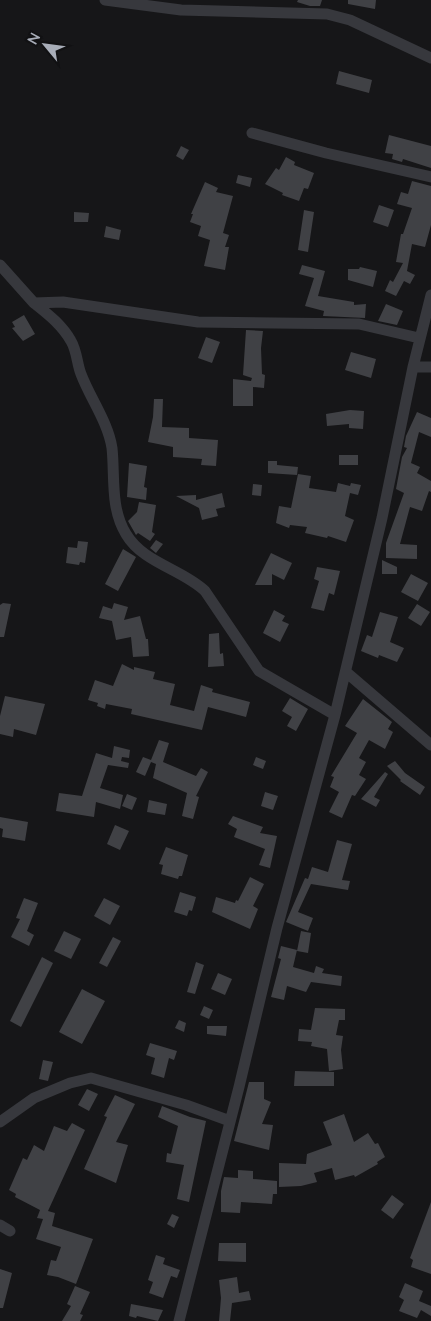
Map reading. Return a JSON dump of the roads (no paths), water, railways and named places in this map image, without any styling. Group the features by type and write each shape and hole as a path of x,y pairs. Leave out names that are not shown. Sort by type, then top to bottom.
{"street":[{"path":"105,0 181,10 328,14 350,20 431,58"},
{"path":"252,133 326,153 431,177"},
{"path":"0,265 34,303 58,322 72,343 80,372 108,433 112,448 114,492 120,522 131,541 144,553 196,582 205,591 259,671 335,715"},
{"path":"179,1321 277,928 346,672 382,518 413,367 431,295"},
{"path":"34,303 63,302 198,322 359,324 420,338"},
{"path":"413,367 431,367"},
{"path":"346,672 431,745"},
{"path":"0,1122 34,1098 70,1083 91,1078 230,1121"}]}
